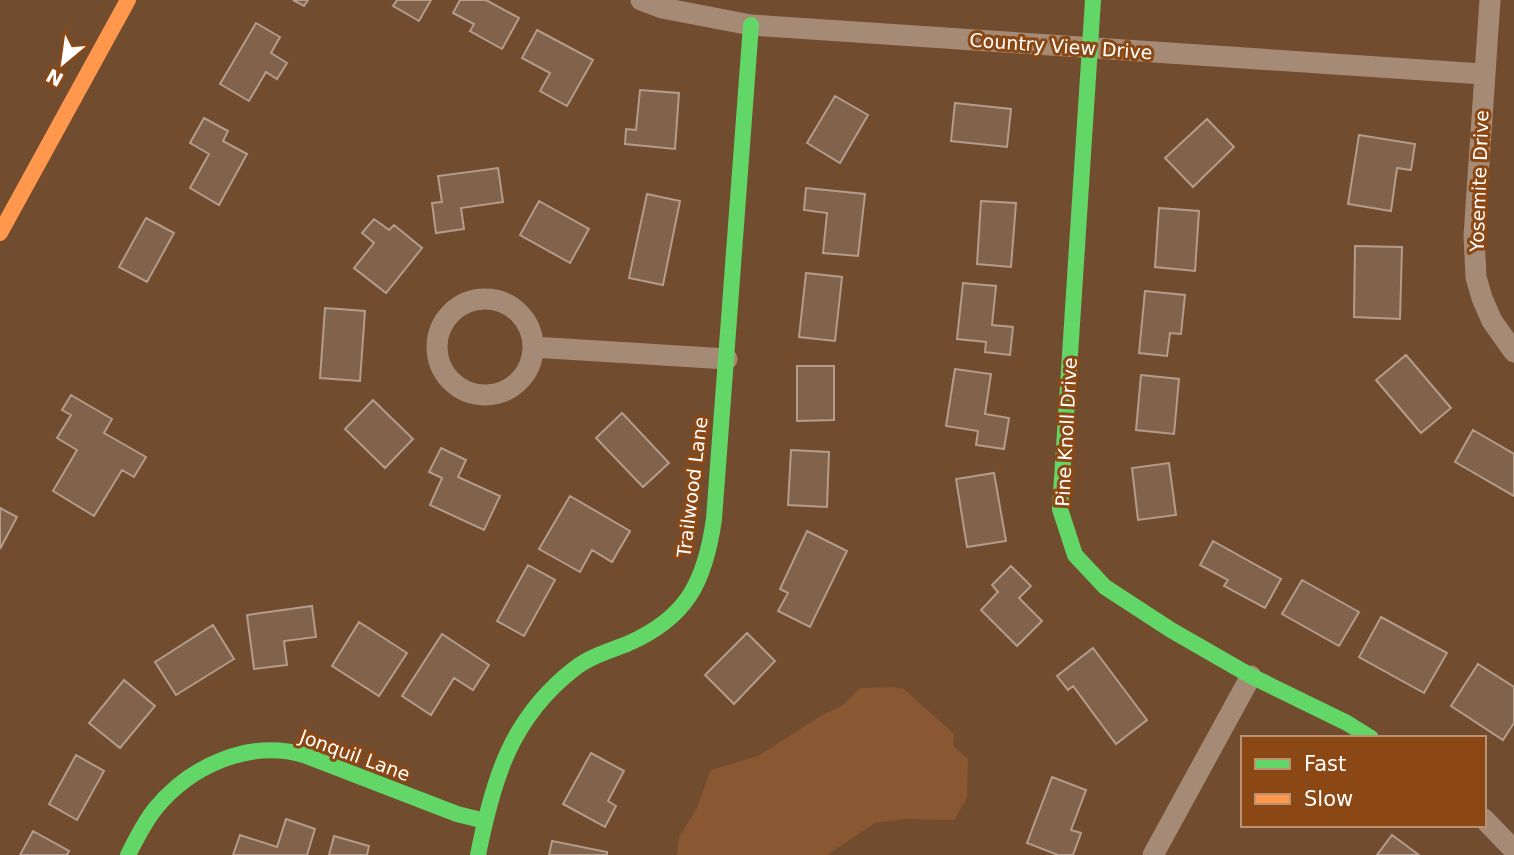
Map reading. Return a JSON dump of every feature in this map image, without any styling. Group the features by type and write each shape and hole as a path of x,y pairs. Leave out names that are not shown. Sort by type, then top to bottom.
{"street":[{"path":"0,233 128,0"},
{"name":"Country View Drive","path":"641,0 662,8 751,25 1483,74"},
{"name":"Pine Knoll Drive","path":"1093,0 1060,509 1074,555 1105,587 1171,630 1251,676 1368,736"},
{"name":"Yosemite Drive","path":"1490,0 1474,236 1476,277 1492,321 1514,352"},
{"name":"Trailwood Lane","path":"478,855 496,777 523,719 542,695 578,666 640,640 666,622 692,593 708,556 727,359 751,25"},
{"path":"481,298 512,306 527,324 533,347 531,363 523,377 511,388 480,396 464,391 451,382 441,369 436,354 439,330 452,310 481,298"},
{"path":"533,347 727,359"},
{"path":"1153,855 1251,676"},
{"name":"Jonquil Lane","path":"128,855 143,826 180,782 215,760 251,750 293,752 457,814 485,821"},
{"path":"1486,821 1514,850"}],"shaded area":[{"path":"860,688 904,689 954,734 953,746 968,759 967,798 954,820 907,819 875,823 827,855 677,855 679,837 696,810 711,770 758,756 822,715 843,705"}],"building":[{"path":"293,0 308,0 304,6"},
{"path":"397,0 431,0 419,21 393,6"},
{"path":"460,0 486,0 519,18 502,49 470,31 474,24 453,13"},
{"path":"256,23 280,37 271,53 287,63 277,79 266,72 249,101 220,84"},
{"path":"537,30 593,60 567,106 540,91 550,73 522,58"},
{"path":"640,90 679,93 675,149 625,144 626,129 636,130"},
{"path":"835,96 868,115 840,163 807,143"},
{"path":"955,103 1011,109 1007,147 951,141"},
{"path":"204,118 228,131 223,141 247,154 219,205 190,188 209,154 190,143"},
{"path":"1207,119 1234,147 1193,187 1165,158"},
{"path":"1359,135 1415,144 1411,170 1397,168 1391,211 1348,204"},
{"path":"498,168 503,202 461,208 464,229 436,233 432,203 442,202 438,176"},
{"path":"806,188 865,194 858,256 823,253 827,213 804,210"},
{"path":"647,194 680,201 663,285 629,278"},
{"path":"539,201 589,229 570,263 520,235"},
{"path":"981,201 1016,203 1011,267 977,264"},
{"path":"1159,208 1199,211 1195,271 1155,267"},
{"path":"146,218 174,233 147,282 119,267"},
{"path":"374,219 389,230 394,225 422,248 386,293 354,268 374,243 362,233"},
{"path":"1355,246 1402,247 1400,319 1354,317"},
{"path":"806,273 842,277 835,341 799,337"},
{"path":"963,283 996,286 992,325 1013,327 1010,355 985,352 986,342 957,339"},
{"path":"1145,291 1185,295 1181,334 1170,333 1167,356 1139,353"},
{"path":"325,308 365,311 360,381 320,378"},
{"path":"1406,355 1451,408 1421,433 1376,380"},
{"path":"797,366 834,366 834,420 797,421"},
{"path":"955,369 991,374 985,414 1009,418 1004,449 976,445 978,431 946,426"},
{"path":"1141,375 1179,379 1174,434 1136,430"},
{"path":"71,395 112,419 104,433 146,457 134,477 122,470 94,516 53,491 77,450 57,438 71,415 62,410"},
{"path":"373,400 413,439 385,468 345,429"},
{"path":"622,413 669,463 643,487 596,438"},
{"path":"1473,430 1514,454 1514,496 1455,462"},
{"path":"441,448 466,460 458,477 500,496 484,530 430,505 442,478 429,472"},
{"path":"791,450 829,452 827,507 788,505"},
{"path":"1169,463 1176,515 1138,520 1132,468"},
{"path":"994,473 1006,541 967,547 956,479"},
{"path":"570,496 630,531 612,562 592,550 580,572 539,549"},
{"path":"0,508 17,517 0,549"},
{"path":"807,531 847,551 810,627 778,611 788,593 780,589"},
{"path":"1213,541 1281,579 1265,608 1224,586 1228,580 1200,565"},
{"path":"528,565 555,580 524,636 497,621"},
{"path":"1011,566 1031,586 1019,598 1042,621 1017,646 981,610 998,592 992,585"},
{"path":"1302,580 1359,612 1339,646 1282,614"},
{"path":"312,606 316,637 284,641 287,665 254,669 247,615"},
{"path":"1381,617 1447,653 1424,693 1359,657"},
{"path":"359,622 407,653 379,696 332,666"},
{"path":"213,625 234,659 176,695 155,662"},
{"path":"747,633 775,661 734,704 705,675"},
{"path":"442,634 489,665 473,690 454,678 431,715 402,696"},
{"path":"1093,648 1147,720 1116,744 1073,686 1068,690 1057,676"},
{"path":"1478,664 1514,687 1514,723 1503,740 1451,706"},
{"path":"124,680 155,706 120,748 89,723"},
{"path":"591,753 624,771 608,801 616,806 605,827 563,804"},
{"path":"76,755 104,771 77,820 49,804"},
{"path":"1052,777 1086,790 1071,830 1081,833 1073,855 1058,855 1027,843"},
{"path":"286,819 315,829 307,855 233,855 240,835 277,847"},
{"path":"33,831 69,851 67,855 20,855"},
{"path":"1392,835 1419,855 1377,855"},
{"path":"334,836 369,846 367,855 329,855"},
{"path":"552,841 607,852 607,855 549,855"}],"traffic: fast":[{"path":"1093,0 1060,509 1075,555 1105,587 1171,630 1251,676 1368,736"},
{"path":"478,855 498,776 520,729 535,708 552,688 574,669 648,634 679,610 690,595 705,561 714,519 751,25"},
{"path":"128,855 155,809 185,780 222,760 262,751 304,755 457,814 485,821"}],"traffic: slow":[{"path":"0,233 128,0"}]}
